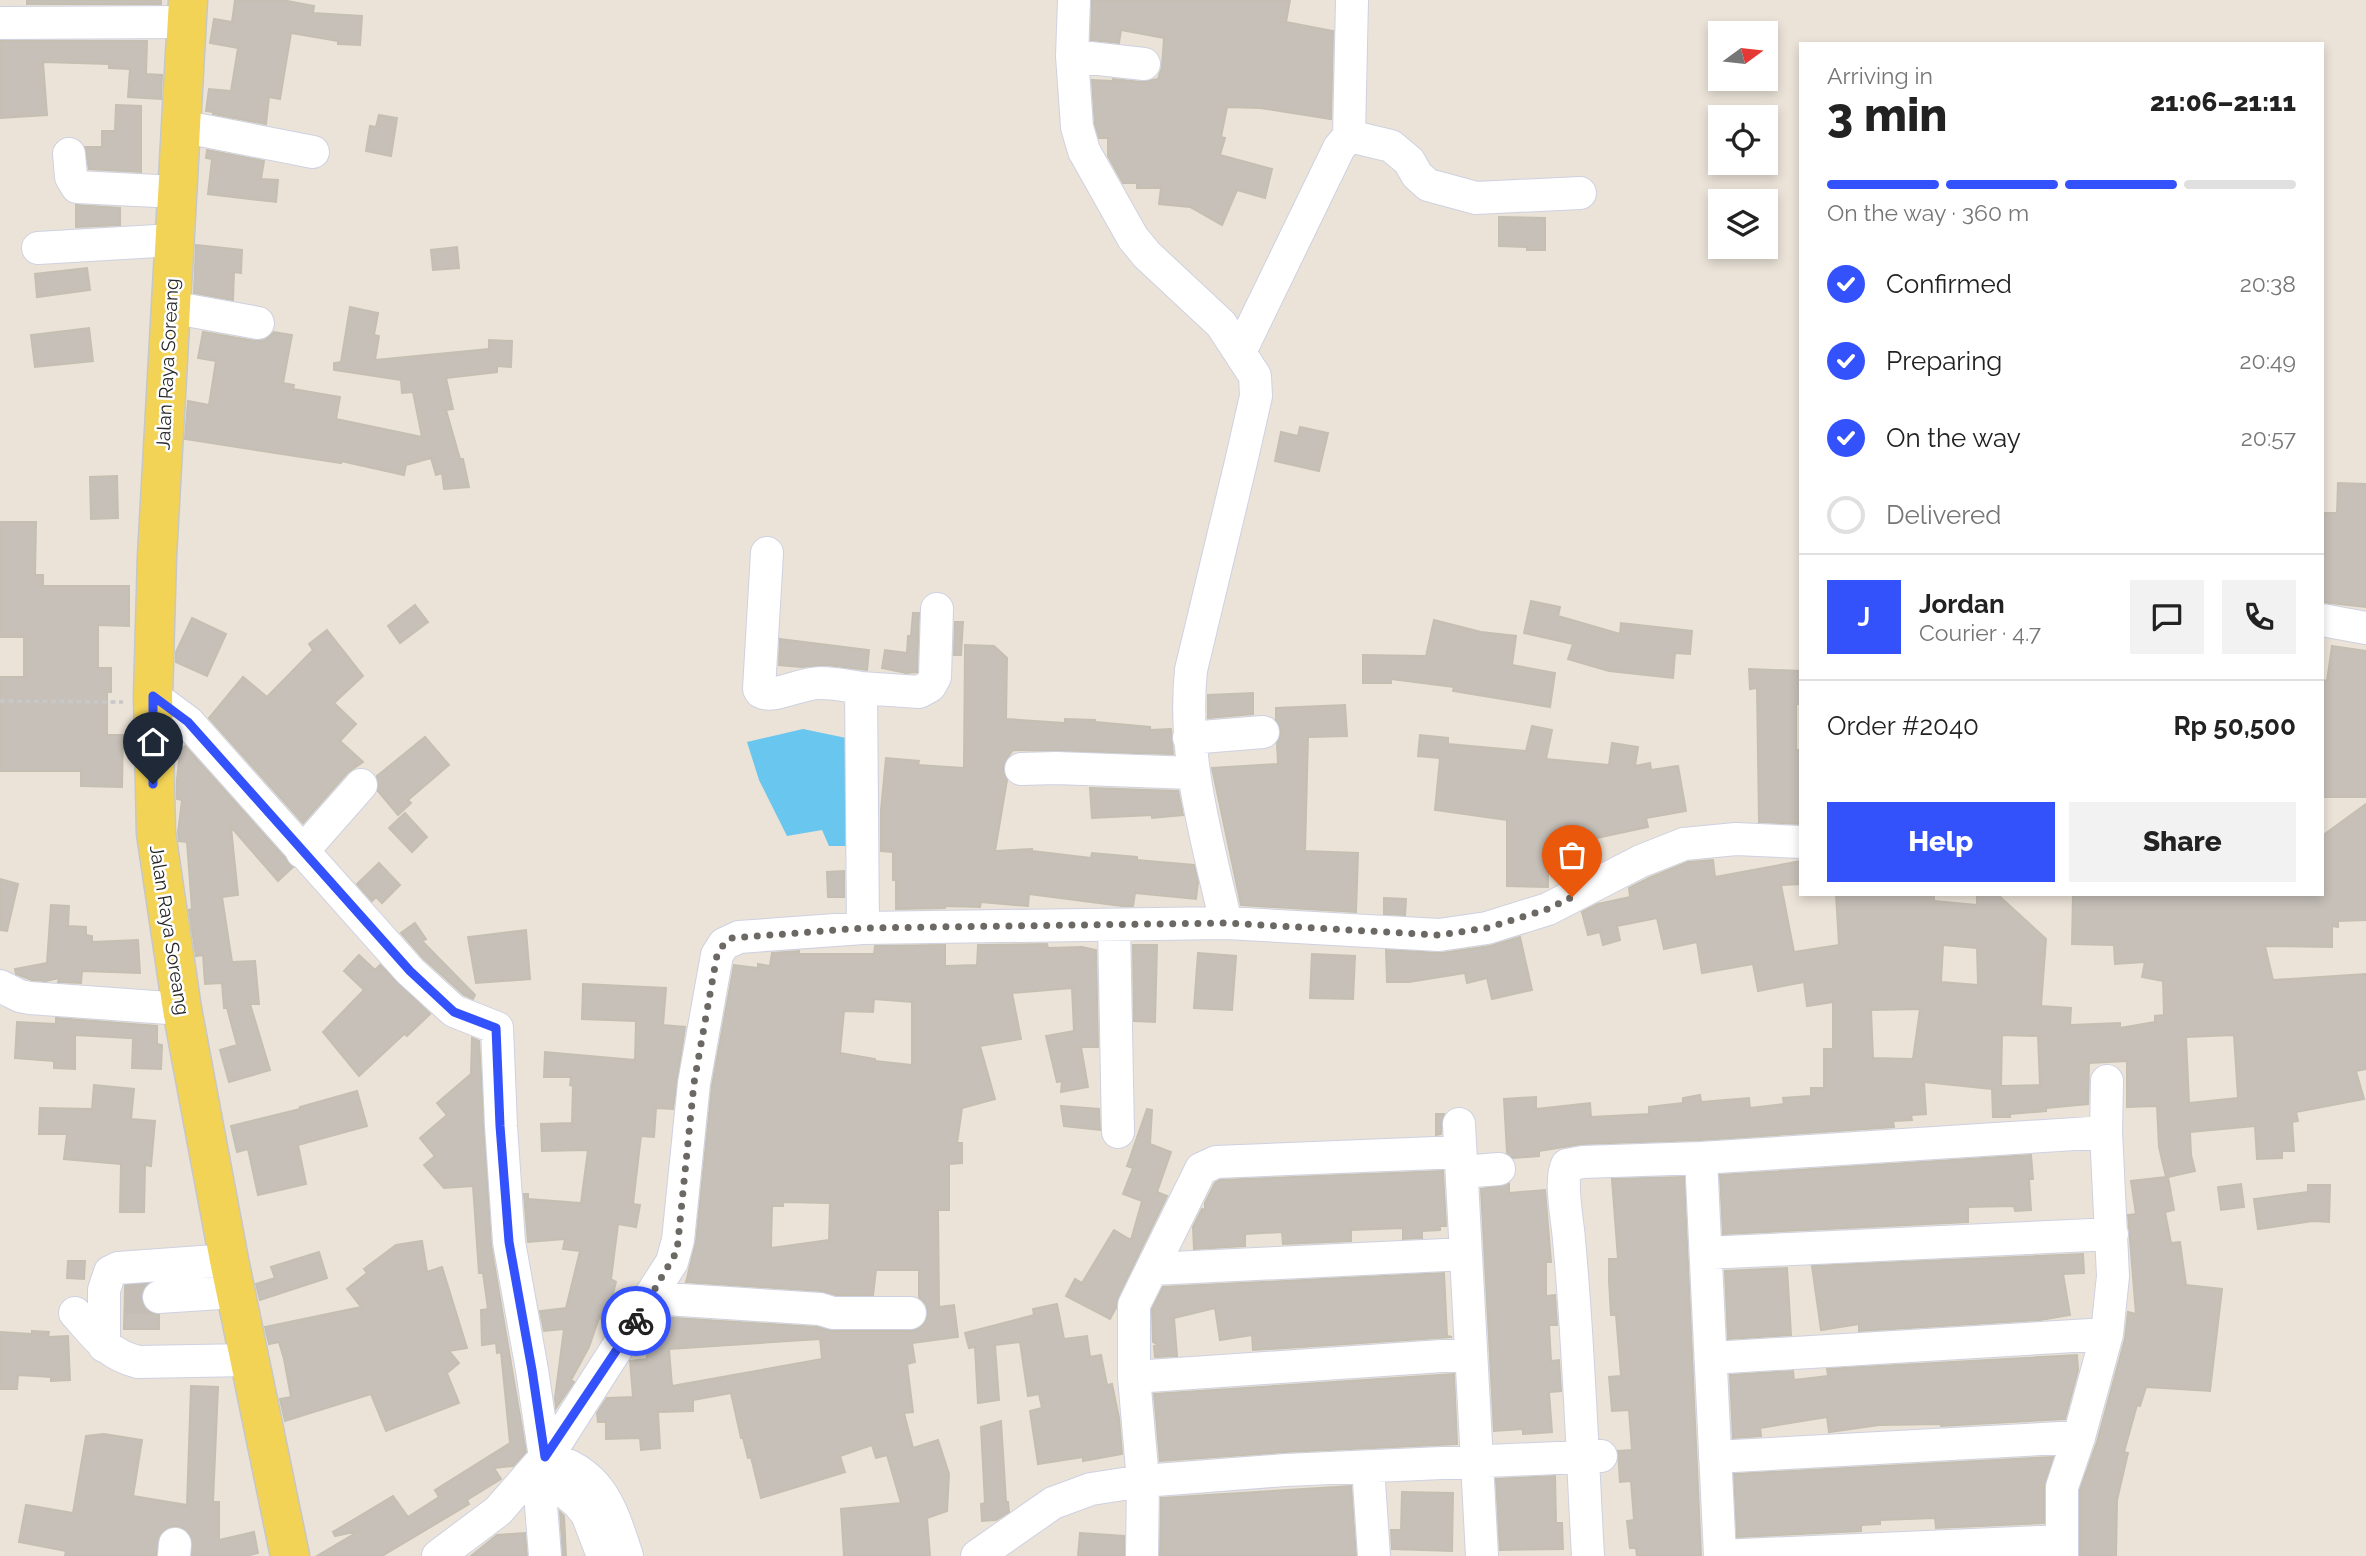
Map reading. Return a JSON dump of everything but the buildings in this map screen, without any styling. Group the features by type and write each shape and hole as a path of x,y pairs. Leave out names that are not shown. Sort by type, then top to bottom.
{"main road":[{"name":"Jalan Raya Soreang","path":"187,11 157,556 153,699 156,833 182,1009 232,1276 290,1556"}],"street":[{"path":"1074,0 1072,56 1077,127 1084,151 1126,227 1147,255 1221,324 1255,376 1256,396 1191,670 1188,702 1193,773 1226,923"},
{"path":"1240,352 1339,148 1349,136 1352,0"},
{"path":"0,23 187,11"},
{"path":"1072,56 1144,64"},
{"path":"180,126 313,152"},
{"path":"1349,136 1391,146 1409,160 1428,185 1443,190 1476,198 1580,193"},
{"path":"69,154 71,177 77,187 177,192"},
{"path":"38,248 174,240"},
{"path":"170,307 258,323"},
{"path":"767,553 759,689 761,692 773,695 790,688 822,683 919,692 930,686 935,677 937,609"},
{"path":"2324,620 2366,628"},
{"path":"861,688 863,928"},
{"path":"153,699 188,722 410,971 454,1012 496,1028 509,1242 532,1370 545,1556"},
{"path":"1189,738 1263,732"},
{"path":"1021,769 1193,773"},
{"path":"302,852 361,785"},
{"path":"438,1556 498,1511 553,1448 651,1298 677,1251 694,1083 720,949 724,944 738,937 863,928 1226,923 1439,935 1487,928 1548,909 1641,860 1684,845 1736,839 1799,842"},
{"path":"1114,925 1118,1132"},
{"path":"0,986 30,998 182,1009"},
{"path":"1702,1158 1720,1556 2061,1549 2062,1487 2079,1437 2107,1334 2113,1276 2106,1132 2107,1081"},
{"path":"1607,1556 1592,1457 1564,1171 1567,1166 2106,1132"},
{"path":"1142,1556 1143,1481 1135,1377 1134,1305 1203,1167 1216,1162 1460,1149 1499,1169"},
{"path":"1460,1149 1482,1556"},
{"path":"1706,1253 2112,1234"},
{"path":"1152,1269 1466,1254"},
{"path":"104,1346 115,1300 108,1275 114,1269 232,1276"},
{"path":"159,1297 232,1276"},
{"path":"651,1298 820,1309 833,1313 910,1313"},
{"path":"75,1313 104,1346 121,1357 138,1362 249,1360"},
{"path":"1711,1358 2107,1334"},
{"path":"1135,1377 1471,1354"},
{"path":"1715,1457 2079,1437"},
{"path":"977,1556 1053,1503 1091,1489 1143,1481 1286,1470 1592,1457"},
{"path":"1588,1556 1592,1457"},
{"path":"539,1464 563,1462 596,1485 613,1512 627,1556"},
{"path":"539,1464 548,1478 587,1514 603,1556"},
{"path":"1368,1467 1374,1556"},
{"path":"1013,1556 1058,1524 1091,1489"}],"path":[{"path":"0,701 153,699"}],"water":[{"path":"803,729 856,740 859,846 829,846 822,830 787,836 759,780 747,742"}],"tunnel":[{"path":"125,1298 159,1297"}],"way so far":[{"path":"636,1321 677,1251 694,1083 717,955 732,938 863,928 1226,923 1439,935 1487,928 1548,909 1572,897"}],"route":[{"path":"153,784 153,696 188,722 410,971 454,1012 496,1028 509,1242 545,1457 636,1321"}]}
